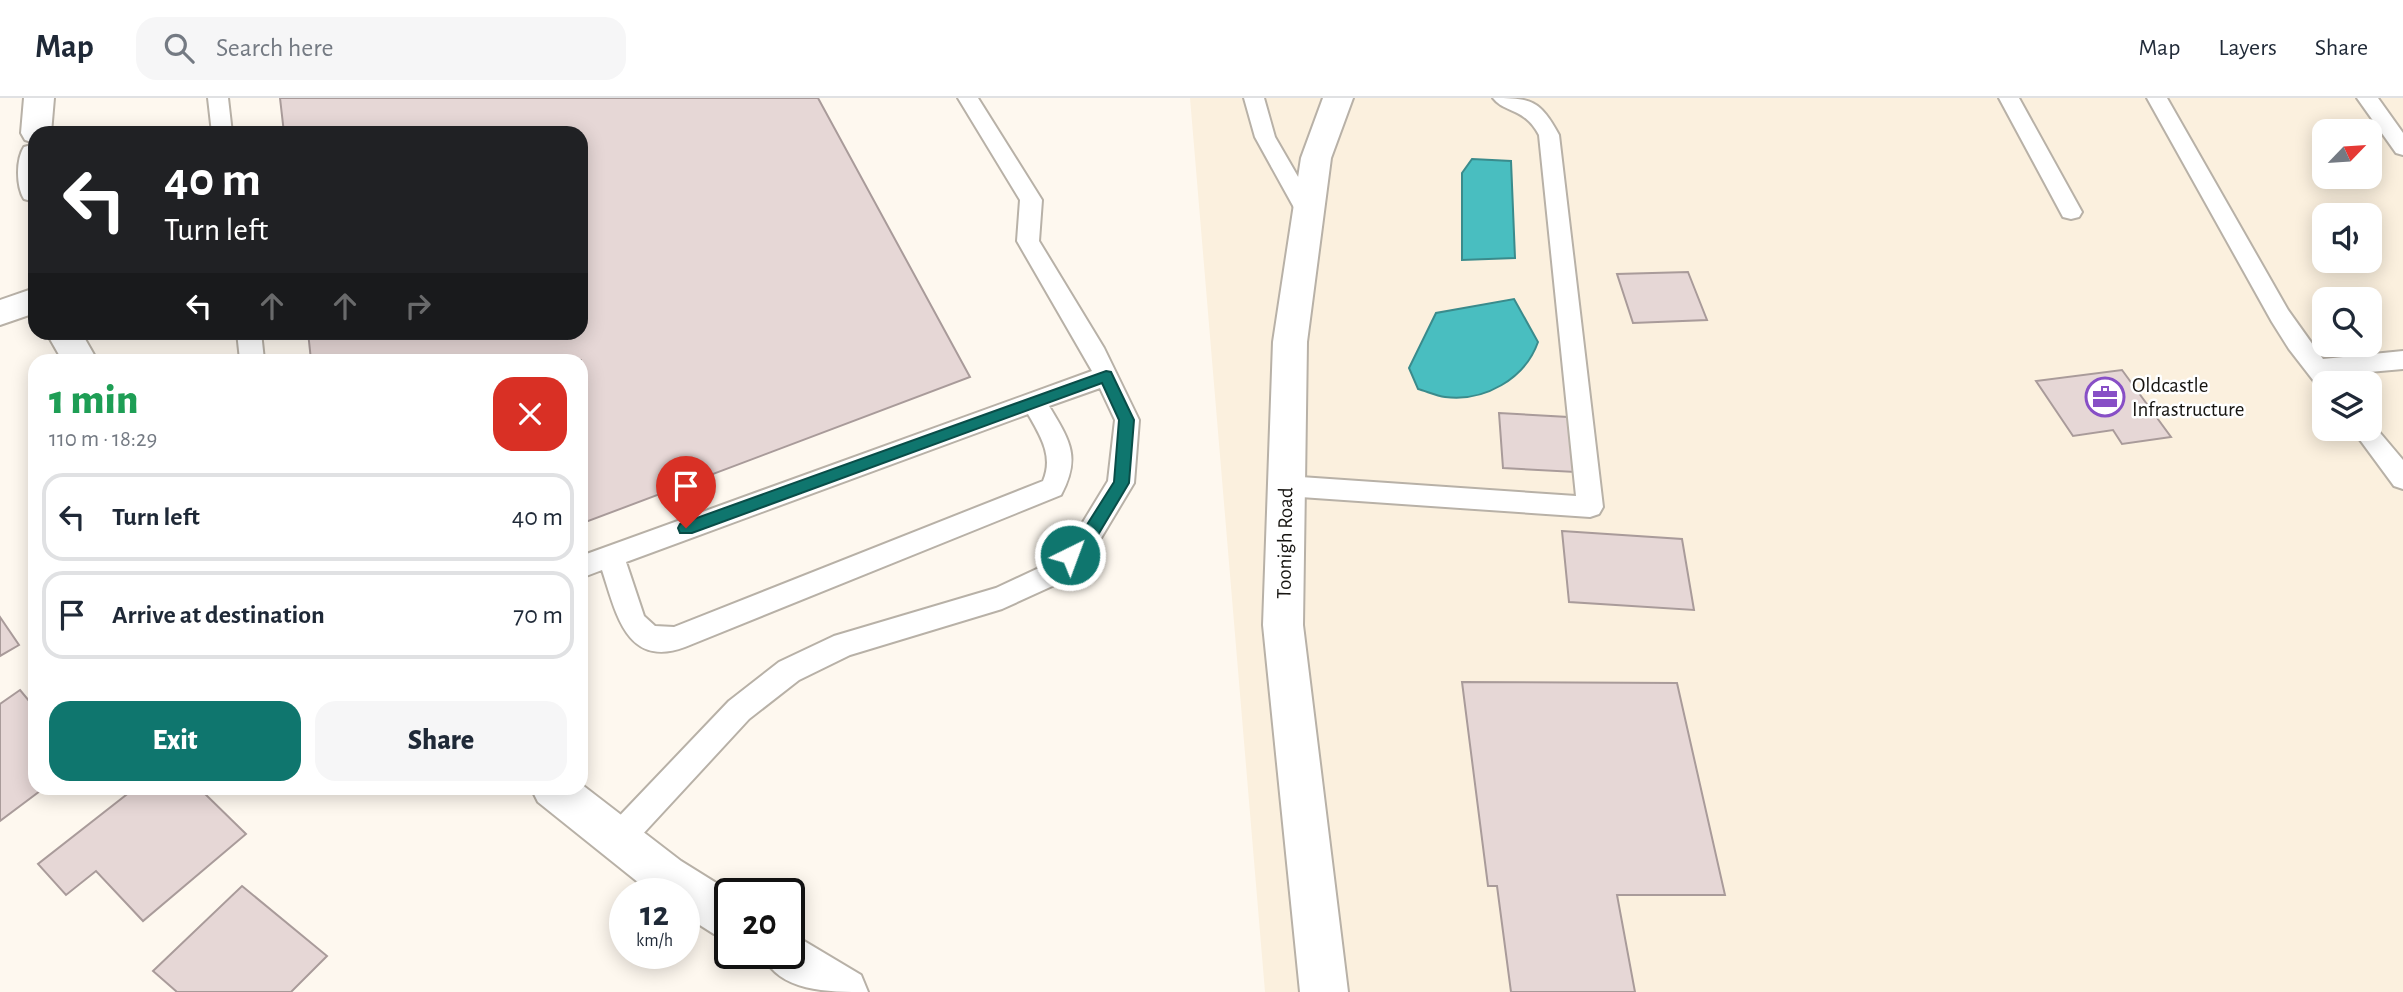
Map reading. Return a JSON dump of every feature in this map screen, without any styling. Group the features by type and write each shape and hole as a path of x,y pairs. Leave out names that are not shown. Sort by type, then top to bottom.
{"street":[{"path":"37,126 39,98"},
{"name":"Toonigh Road","path":"1324,992 1283,625 1290,342 1316,158 1338,98"},
{"path":"0,313 28,303"},
{"path":"562,795 665,876 714,908"},
{"path":"805,967 844,992"}],"lane":[{"path":"218,98 221,126"},
{"path":"618,839 739,710 789,671 844,645 1002,598 1050,575 1089,536 1121,483 1127,420 1106,376 1028,241 1031,200 968,98"},
{"path":"1254,98 1265,137 1308,213"},
{"path":"1286,485 1590,506 1549,135 1540,118 1520,103 1503,98"},
{"path":"2009,98 2071,212"},
{"path":"2157,98 2280,316 2319,371"},
{"path":"2367,98 2403,148"},
{"path":"2348,371 2403,360"},
{"path":"588,564 1106,376"},
{"path":"611,556 633,623 649,638 675,639 1052,488 1061,475 1062,454 1034,402"},
{"path":"2373,441 2403,479"}],"shaded area":[{"path":"1190,98 2403,98 2403,992 1265,992"}],"water":[{"path":"1472,159 1511,161 1515,258 1462,260 1462,173"},
{"path":"1514,299 1538,342 1532,355 1513,377 1488,392 1460,398 1418,389 1409,368 1436,313"}],"building":[{"path":"280,98 818,98 970,377 588,521 588,354 310,354 309,340 588,340 588,126 283,126"},
{"path":"1688,272 1707,320 1633,323 1617,274"},
{"path":"2122,370 2171,437 2122,444 2113,430 2073,436 2036,381"},
{"path":"1499,413 1568,417 1575,472 1503,468"},
{"path":"1562,531 1682,539 1694,610 1569,602"},
{"path":"0,617 19,645 0,656"},
{"path":"1462,682 1677,683 1725,895 1617,895 1635,992 1511,992 1497,886 1488,886"},
{"path":"20,690 28,700 28,795 35,795 0,821 0,704"},
{"path":"126,795 206,795 246,834 143,921 96,871 66,895 38,864"},
{"path":"242,886 327,956 291,992 177,992 153,971"}],"place":[{"name":"Oldcastle Infrastructure","path":"2105,397"}],"route":[{"path":"686,528 1106,376 1127,420 1121,483 1089,536 1070,555"}]}
